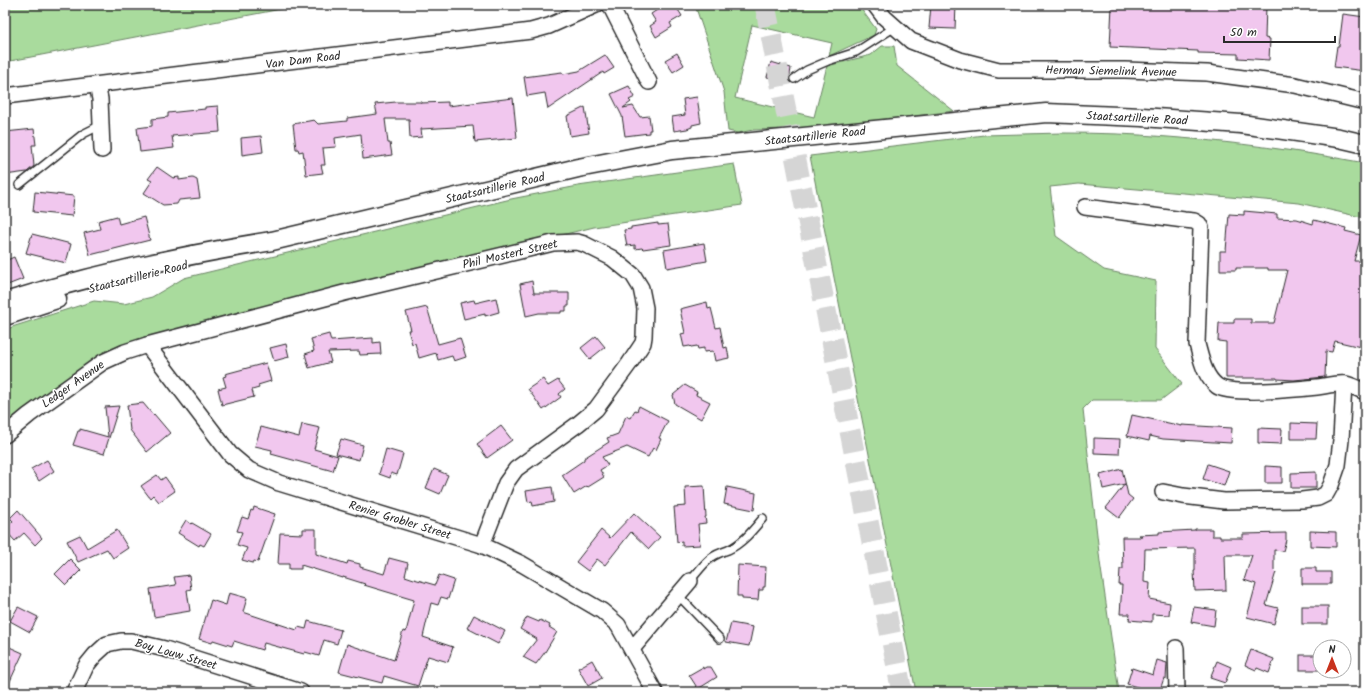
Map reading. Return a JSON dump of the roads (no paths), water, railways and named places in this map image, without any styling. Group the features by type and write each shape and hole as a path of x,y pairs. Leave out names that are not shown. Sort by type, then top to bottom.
{"street":[{"name":"Van Dam Road","path":"5,96 531,31 549,26 596,5"},
{"path":"610,5 649,82"},
{"name":"Herman Siemelink Avenue","path":"874,5 884,17 911,41 960,60 1000,70 1207,72 1295,85 1365,102"},
{"path":"97,85 100,99 102,150"},
{"name":"Staatsartillerie Road","path":"5,302 119,271 229,248 272,241 578,168 672,150 1046,113 1142,117 1241,124 1338,138 1365,144"},
{"path":"1085,207 1194,221 1199,224 1201,228 1197,344 1202,363 1209,377 1216,385 1223,389 1260,391 1292,390 1344,384 1365,392"},
{"name":"Staatsartillerie Road","path":"5,316 74,294 232,255 272,241"},
{"name":"Phil Mostert Street","path":"147,345 344,293 553,243 577,242 591,246 612,258 634,274 642,288 645,308 643,344 596,409 516,469 511,475 506,483 482,545"},
{"name":"Ledger Avenue","path":"5,435 29,415 102,362 125,352 147,345"},
{"name":"Renier Grobler Street","path":"147,345 230,454 248,470 279,483 482,545 522,564 602,611 618,626 656,692"},
{"path":"1163,492 1224,501 1302,500 1318,498 1326,494 1331,486 1338,465 1344,384"},
{"path":"632,649 690,581"},
{"name":"Boy Louw Street","path":"74,692 86,666 107,644 121,641 131,641 165,649 301,692"},
{"path":"1176,648 1177,692"}],"lane":[{"path":"794,79 807,70 828,61 856,52 895,27"},
{"path":"19,186 83,134 101,125"},
{"path":"690,581 706,562 742,542 762,518"},
{"path":"678,595 720,639"}],"tunnel":[{"path":"765,5 902,692"}]}
